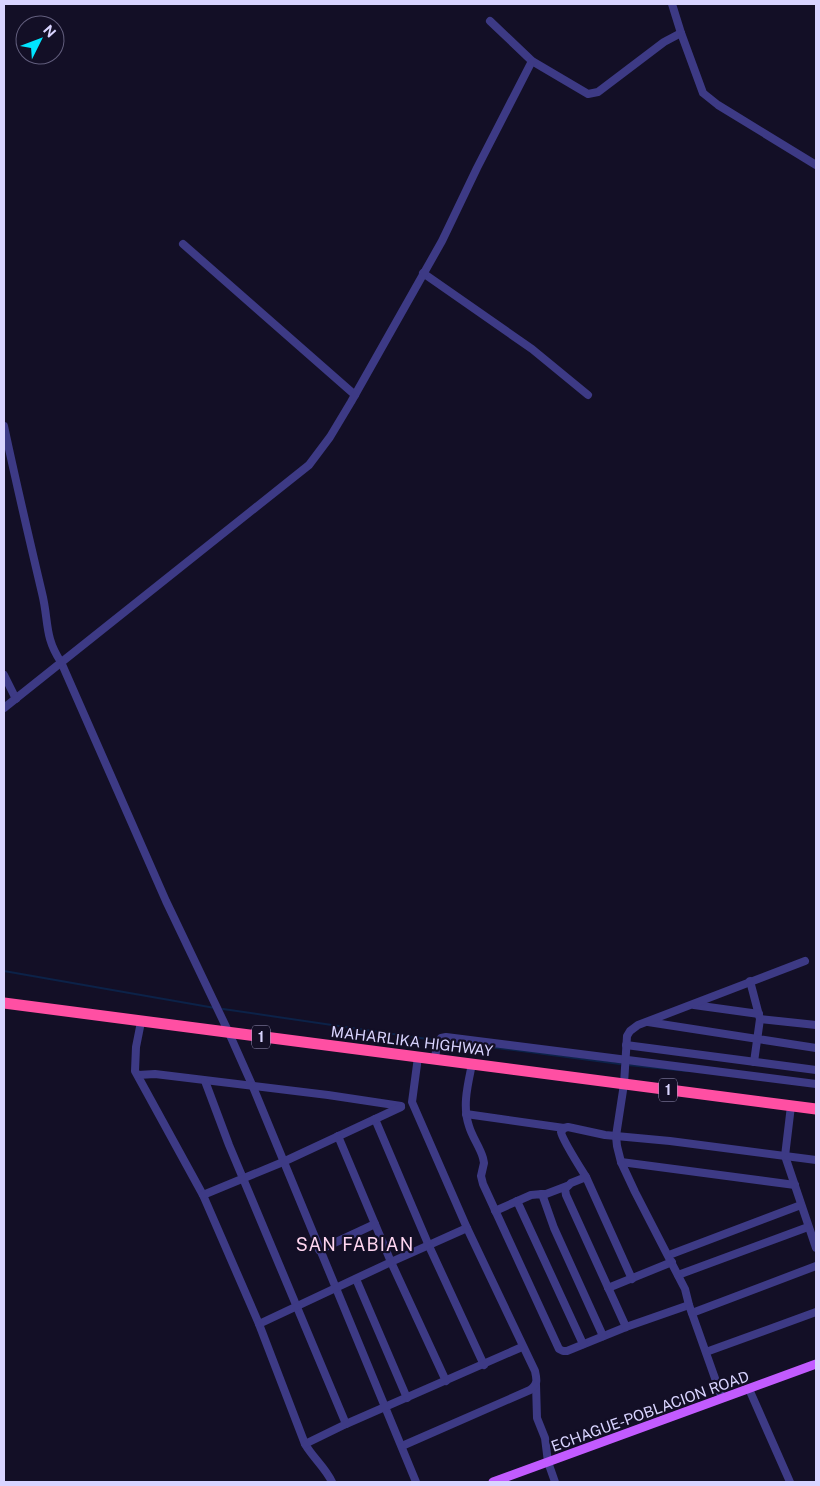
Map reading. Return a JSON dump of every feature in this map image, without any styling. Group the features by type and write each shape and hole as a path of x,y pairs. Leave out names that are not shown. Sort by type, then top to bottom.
{"highway":[{"name":"MAHARLIKA HIGHWAY","path":"4,1003 816,1109"}],"main road":[{"name":"ECHAGUE-POBLACION ROAD","path":"493,1482 816,1364"}],"street":[{"path":"672,4 700,87 708,98 816,165"},
{"path":"490,22 532,61 583,93 593,94 664,42 681,33"},
{"path":"4,708 300,473 317,455 355,394 442,241 532,61"},
{"path":"183,244 355,394"},
{"path":"423,273 532,349 588,395"},
{"path":"4,426 43,600 52,649 61,662 166,901 253,1087 416,1482"},
{"path":"4,675 16,699"},
{"path":"722,1398 688,1305 685,1289 621,1162 616,1136 624,1084 627,1036 630,1030 638,1025 805,961"},
{"path":"750,981 760,1016 754,1062"},
{"path":"692,1005 816,1025"},
{"path":"141,1022 134,1064 135,1071 203,1194 259,1324 305,1444 313,1458 320,1462 332,1482"},
{"path":"647,1022 816,1048"},
{"path":"435,1059 437,1043 441,1038 446,1037 816,1084"},
{"path":"626,1044 816,1070"},
{"path":"418,1057 412,1102 467,1228 535,1371 537,1380 537,1418 545,1438 548,1462 555,1482"},
{"path":"472,1064 466,1114 469,1127 484,1163 481,1176 495,1211 559,1348 567,1351 688,1305"},
{"path":"138,1075 155,1074 401,1106"},
{"path":"205,1081 217,1117 242,1178 346,1424"},
{"path":"203,1194 283,1162 412,1102"},
{"path":"791,1106 785,1156 816,1248"},
{"path":"466,1114 568,1127 616,1136 816,1160"},
{"path":"375,1119 429,1246 484,1364"},
{"path":"564,1128 561,1132 562,1137 586,1177 632,1278"},
{"path":"338,1136 391,1262 446,1381"},
{"path":"621,1162 794,1185"},
{"path":"495,1211 531,1195 546,1194 586,1177"},
{"path":"567,1186 566,1194 626,1327"},
{"path":"542,1194 554,1228 603,1336"},
{"path":"517,1201 583,1344"},
{"path":"608,1288 670,1259 801,1205"},
{"path":"319,1250 375,1224"},
{"path":"678,1275 808,1227"},
{"path":"259,1324 467,1228"},
{"path":"692,1313 816,1266"},
{"path":"356,1279 407,1398"},
{"path":"706,1352 816,1312"},
{"path":"305,1444 346,1424 522,1347"},
{"path":"402,1446 530,1390 536,1384"},
{"path":"749,1389 790,1482"}],"waterway":[{"path":"4,971 215,1008"},
{"path":"223,1009 434,1040"},
{"path":"444,1041 620,1064"},
{"path":"628,1065 687,1071"}],"district":[{"name":"SAN FABIAN","path":"355,1244"}]}
